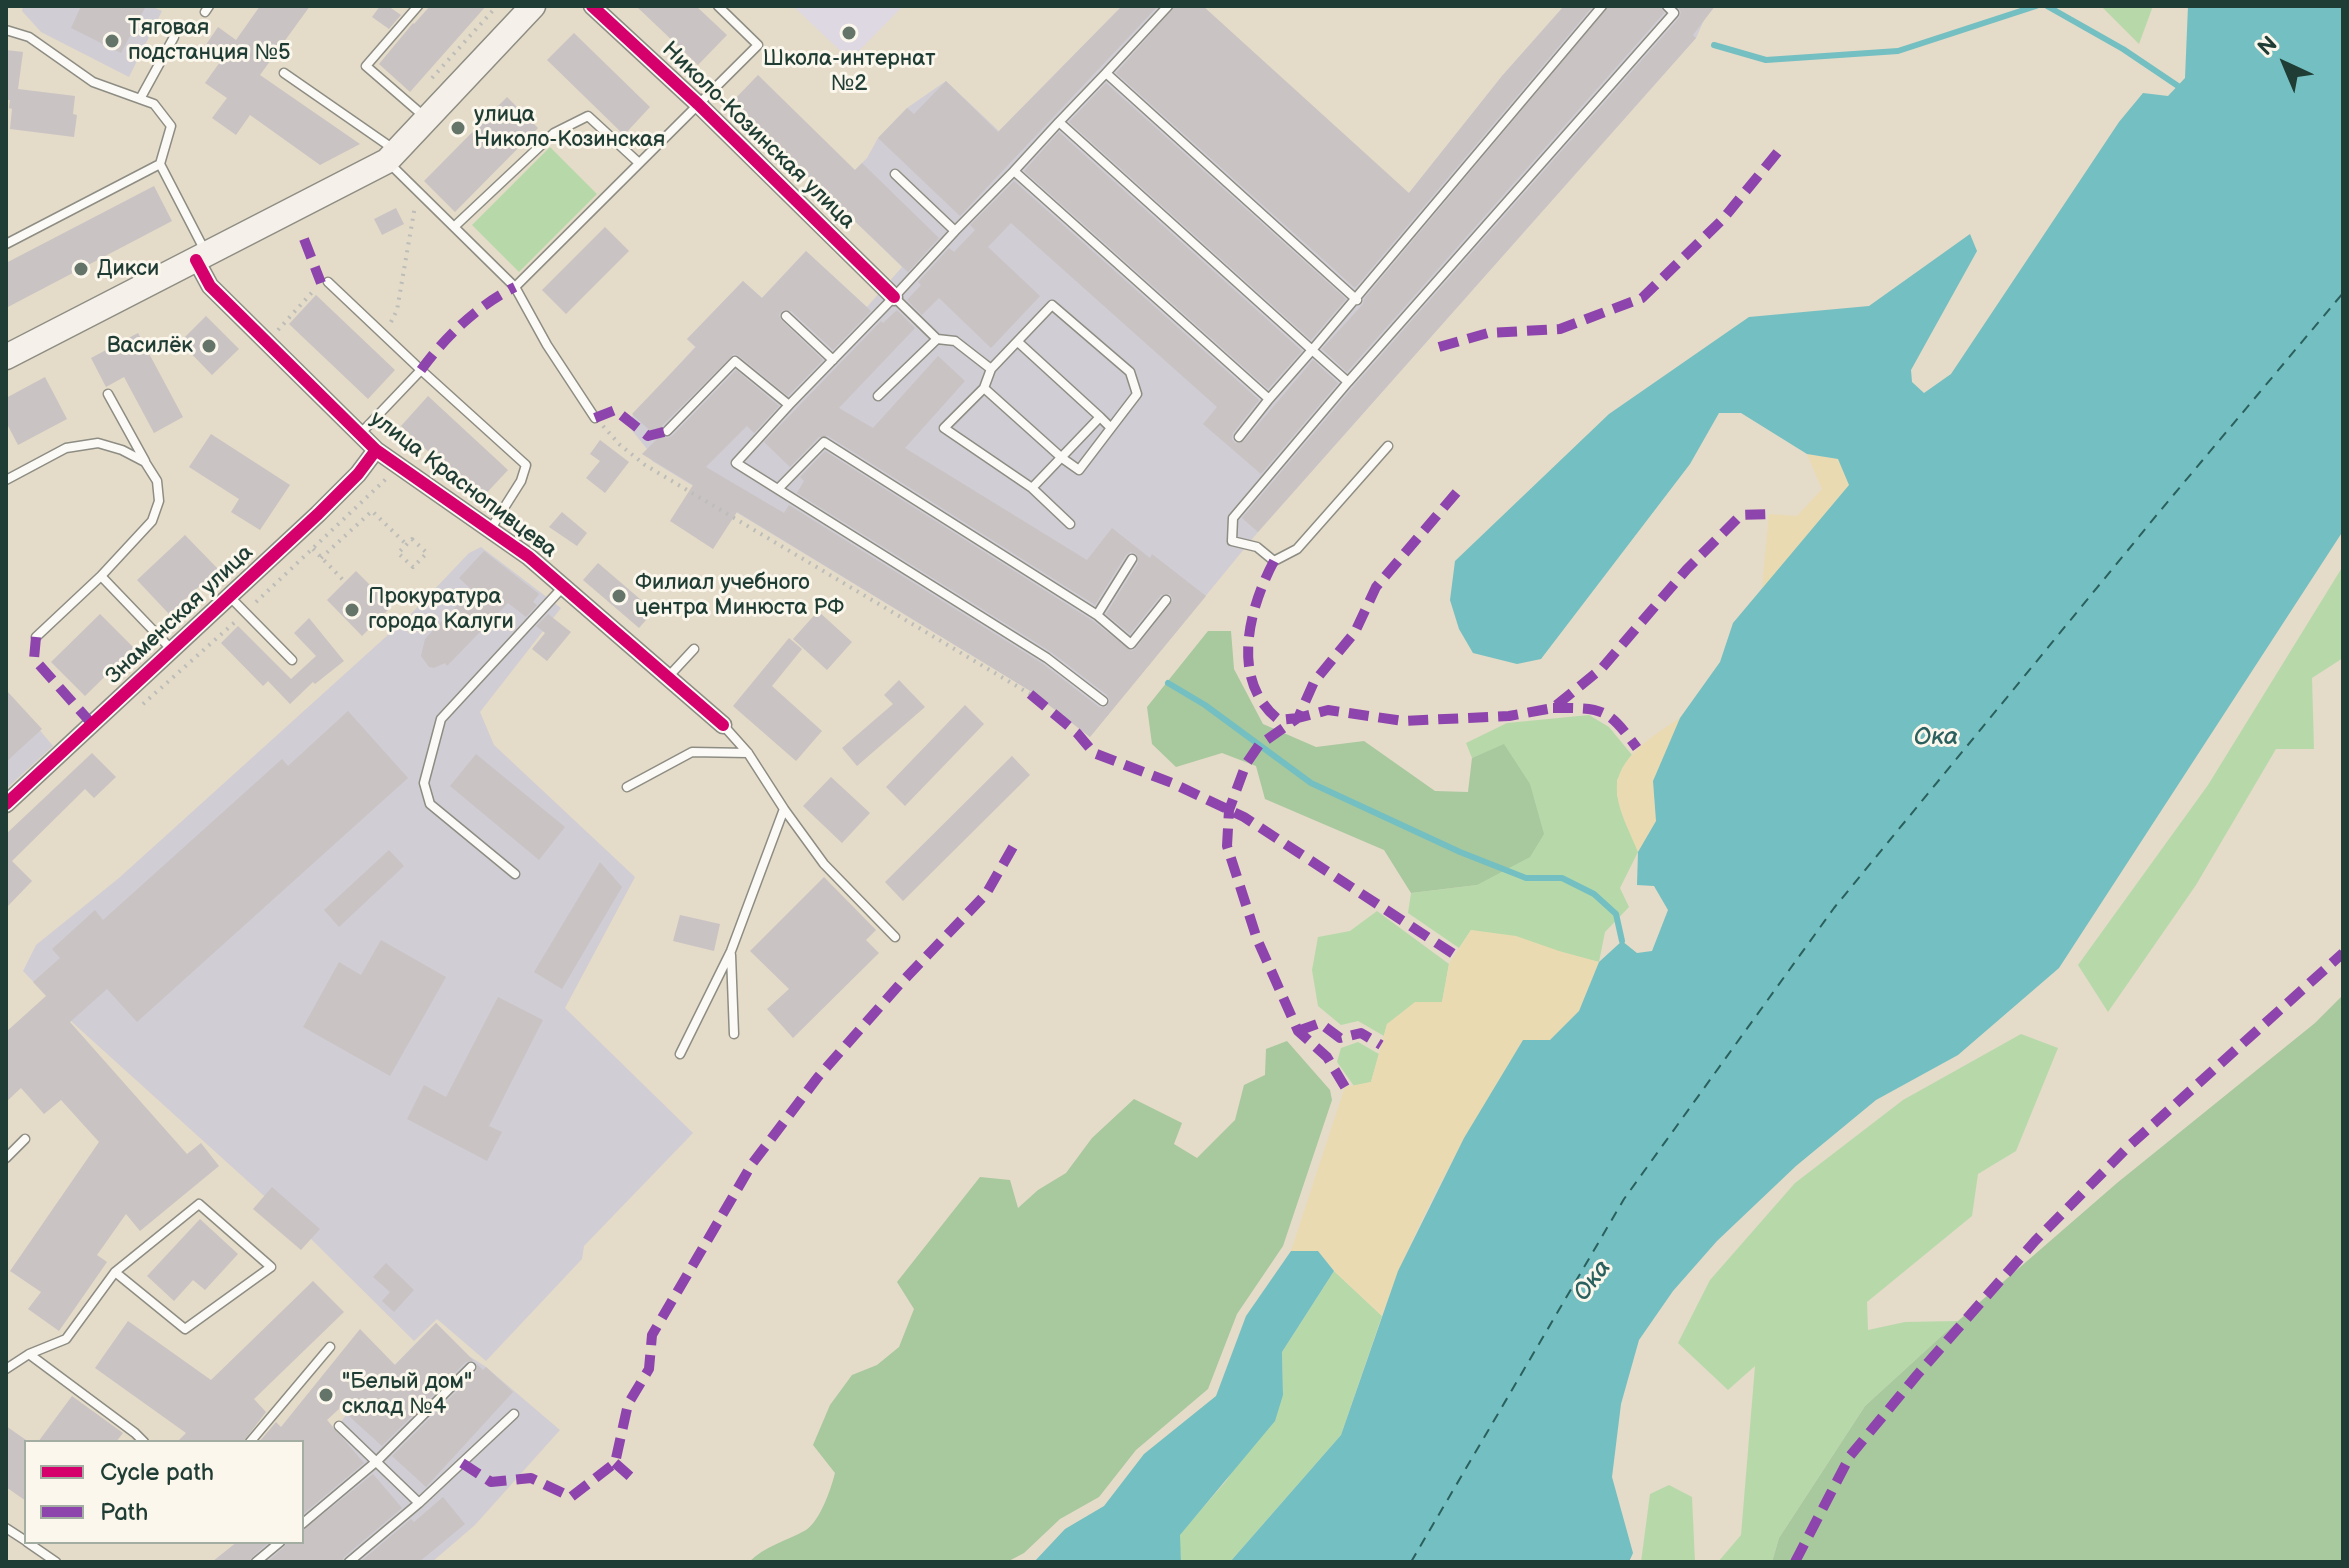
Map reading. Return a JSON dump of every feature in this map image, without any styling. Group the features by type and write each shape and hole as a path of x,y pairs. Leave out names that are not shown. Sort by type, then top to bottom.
{"main road":[{"path":"6,357 202,258 391,156 418,111 533,6"}],"street":[{"name":"Николо-Козинская улица","path":"592,6 698,104 894,297"},
{"name":"улица Краснопивцева","path":"202,258 210,286 376,450 529,557 723,725"},
{"name":"Знаменская улица","path":"6,804 318,514 358,474 376,450"}],"lane":[{"path":"418,6 366,66 418,111"},
{"path":"515,287 758,45 718,6"},
{"path":"1103,701 1047,658 736,463 1168,6"},
{"path":"1239,437 1602,6"},
{"path":"1388,446 1297,549 1274,561 1257,547 1232,541 1233,518 1258,486 1674,13 1667,6"},
{"path":"6,30 29,37 93,82 154,104 171,126 160,164 202,258"},
{"path":"140,99 174,37"},
{"path":"284,73 391,156 417,190 515,287 547,345 595,418"},
{"path":"1106,73 1357,300"},
{"path":"455,226 554,133 588,116 639,163"},
{"path":"1059,122 1348,382"},
{"path":"6,244 160,164"},
{"path":"1014,171 1269,399"},
{"path":"895,174 955,231"},
{"path":"328,282 526,465 521,481 490,530"},
{"path":"894,297 937,339 955,341 991,369"},
{"path":"984,388 1079,470 1137,394 1130,372 1052,305 991,369 984,388 944,428 1032,488 1070,524"},
{"path":"786,316 833,360"},
{"path":"878,396 937,339"},
{"path":"1018,342 1111,428"},
{"path":"667,431 735,361 789,405"},
{"path":"360,434 421,370"},
{"path":"36,637 101,576 152,521 159,501 157,481 108,394"},
{"path":"1032,488 1100,417"},
{"path":"778,489 824,442 1097,615 1131,644 1166,600"},
{"path":"6,480 66,448 98,443 122,450 145,462"},
{"path":"1097,615 1132,559"},
{"path":"101,576 172,650"},
{"path":"515,874 430,804 424,783 441,719 563,587"},
{"path":"230,597 292,660"},
{"path":"668,677 694,649"},
{"path":"723,725 748,753 824,864 895,937"},
{"path":"627,787 692,752 748,753"},
{"path":"680,1054 731,951 784,809"},
{"path":"731,951 734,1034"},
{"path":"6,1158 25,1139"},
{"path":"6,1369 29,1354 66,1339 115,1272 199,1204 271,1267 185,1329 115,1272"},
{"path":"252,1440 330,1347"},
{"path":"29,1354 142,1440"},
{"path":"304,1522 377,1461 471,1367"},
{"path":"349,1562 419,1503 514,1414"},
{"path":"339,1426 419,1503"},
{"path":"6,1528 24,1541"},
{"path":"29,1544 56,1562"},
{"path":"256,1562 278,1544"}],"path":[{"path":"418,111 497,6"},
{"path":"383,334 397,310 417,190"},
{"path":"265,343 321,283 328,282"},
{"path":"595,418 620,445 645,465 1030,694"},
{"path":"138,709 313,549 398,465"},
{"path":"321,558 372,511 406,544"},
{"path":"412,539 427,553 413,567 398,553 406,544 412,539"},
{"path":"313,549 345,582"}],"shaded area":[{"path":"23,6 151,6 162,11 129,77 41,32 22,11"},
{"name":"Школа-интернат №2","path":"793,6 903,6 850,60"},
{"path":"1122,6 1193,6 1362,252 1502,76 1564,6 1715,6 1696,38 1258,532 1090,737 1032,692 652,461 647,449 626,423 695,347 687,339 743,281 762,298 806,251 867,307 902,267 829,196 867,158 878,138 907,108 946,81 999,131"},
{"path":"481,547 561,608 480,712 494,745 635,877 565,1008 693,1133 584,1246 582,1259 486,1361 437,1319 414,1341 305,1233 73,1023 23,971 36,945 119,878 410,615 469,553"},
{"path":"6,690 53,746 6,789"},
{"path":"436,1323 469,1356 560,1430 475,1525 432,1562 212,1562 234,1544 304,1544 304,1471 349,1411"}],"green space":[{"path":"2101,6 2153,6 2139,44"},
{"path":"550,147 597,194 519,272 472,225"},
{"path":"2343,566 2343,658 2312,678 2314,749 2276,749 2196,885 2108,1012 2078,965 2208,785"},
{"path":"1208,631 1231,631 1234,669 1263,724 1316,747 1364,741 1435,791 1468,792 1472,758 1504,744 1530,784 1544,834 1530,857 1477,885 1411,893 1384,850 1265,799 1256,766 1222,753 1176,767 1152,744 1147,707"},
{"path":"1589,715 1609,727 1632,755 1617,780 1617,795 1638,852 1620,888 1629,907 1605,932 1599,962 1471,930 1459,948 1408,913 1411,893 1477,885 1505,745 1472,758 1466,743 1507,723"},
{"path":"1377,911 1449,964 1442,1003 1387,1024 1384,1036 1358,1021 1341,1025 1318,1006 1312,970 1318,937 1350,931"},
{"path":"2343,995 2343,1562 1772,1562 1779,1538 1865,1406 2117,1183 2315,1023"},
{"path":"2021,1034 2058,1048 2016,1151 1978,1174 1972,1216 1867,1302 1868,1330 1905,1322 1958,1321 1865,1406 1779,1538 1772,1562 1718,1562 1741,1535 1755,1366 1728,1390 1678,1343 1710,1280 1795,1183 1903,1100"},
{"path":"1287,1041 1330,1090 1332,1100 1283,1246 1237,1314 1208,1389 1136,1450 1099,1497 1060,1519 1024,1553 1007,1562 749,1562 769,1548 806,1530 820,1512 835,1473 813,1445 830,1405 852,1375 877,1365 899,1347 914,1309 897,1282 980,1177 1010,1180 1018,1208 1038,1190 1066,1173 1092,1138 1134,1099 1182,1123 1174,1144 1197,1158 1235,1120 1244,1085 1265,1075 1266,1049"},
{"path":"1358,1042 1379,1054 1371,1082 1354,1086 1337,1062 1341,1048"},
{"path":"1334,1271 1382,1316 1341,1435 1230,1562 1181,1562 1179,1535 1226,1481 1283,1395 1282,1352"},
{"path":"1669,1485 1692,1497 1695,1562 1641,1562 1650,1494"}],"sand":[{"path":"1807,454 1839,459 1849,485 1762,589 1769,514 1797,516 1822,489"},
{"path":"1680,718 1653,781 1656,821 1638,852 1620,807 1618,780 1622,768 1638,748"},
{"path":"1471,930 1516,936 1599,962 1579,1011 1550,1040 1523,1040 1427,1209 1382,1316 1334,1271 1318,1251 1291,1251 1345,1087 1371,1082 1387,1024 1415,1002 1442,1002 1449,964"}],"water":[{"name":"Ока","path":"2188,6 2343,6 2343,531 2059,968 1958,1055 1876,1100 1796,1166 1717,1241 1673,1291 1639,1340 1621,1404 1612,1477 1633,1553 1629,1562 1230,1562 1341,1435 1398,1271 1464,1138 1523,1040 1550,1040 1579,1011 1599,962 1622,941 1637,953 1652,951 1668,910 1654,886 1637,885 1638,852 1656,821 1653,781 1680,718 1720,662 1733,623 1849,485 1838,459 1807,454 1741,413 1719,413 1690,464 1541,659 1517,664 1473,653 1459,629 1450,600 1455,561 1609,414 1749,317 1869,306 1970,234 1977,251 1911,370 1912,382 1924,393 1951,374 2119,122 2143,93 2168,96 2185,78"},
{"path":"1291,1251 1318,1251 1334,1271 1282,1352 1283,1395 1275,1421 1180,1535 1181,1562 1034,1562 1065,1529 1104,1506 1144,1454 1216,1396 1246,1316"}],"building":[{"name":"Тяговая подстанция №5","path":"81,6 146,6 121,53 71,28"},
{"path":"260,6 310,6 260,75 360,144 320,165 250,115 236,135 212,118 227,98 205,83 220,62 203,49 218,27 236,40"},
{"path":"380,6 388,6 401,15 389,29 372,17"},
{"path":"430,6 486,6 410,92 379,64"},
{"path":"636,6 696,6 727,35 698,65"},
{"path":"1122,6 1158,6 960,216 878,138 907,108 914,114 946,81 998,132"},
{"path":"1175,6 1203,6 1409,193 1502,76 1564,6 1593,6 1355,288 1116,73"},
{"path":"1609,6 1660,6 1664,13 1347,372 1322,349 1363,304 1364,299"},
{"path":"1677,6 1715,6 1693,35 1696,38 1258,532 1242,518 1353,387 1679,18 1681,12"},
{"path":"574,33 650,107 624,135 547,60"},
{"path":"6,50 23,52 18,89 75,96 73,114 77,115 74,137 10,129 12,109 9,108 10,100 6,100"},
{"path":"758,75 855,170 862,163 939,238 908,272 731,103"},
{"path":"1106,83 1346,299 1311,340 1069,122"},
{"path":"507,97 538,128 455,212 424,181"},
{"path":"1059,132 1302,351 1268,389 1024,171"},
{"path":"1014,181 1259,400 1233,433 1235,443 1244,441 1313,360 1338,383 1261,474 1203,424 1217,407 1011,223 988,247 1040,296 991,348 939,298 922,315 907,300 921,285 918,282 949,248 954,252 975,230 970,225"},
{"path":"154,186 172,221 6,308 6,263"},
{"path":"396,208 404,224 382,235 374,219"},
{"path":"605,227 629,251 566,314 542,290"},
{"path":"806,251 871,311 833,350 791,311 783,310 779,315 781,320 823,360 788,396 734,354 662,426 661,434 666,438 672,436 736,370 779,406 754,433 747,426 706,467 784,513 789,505 1043,664 1099,707 1106,707 1110,701 1107,695 1051,652 797,493 804,481 800,477 825,451 1093,621 1131,651 1173,600 1170,594 1161,595 1130,634 1106,614 1138,563 1136,554 1131,552 1126,555 1095,605 828,436 819,437 790,467 764,442 881,321 883,323 897,310 915,328 839,408 873,428 938,356 965,381 905,448 1087,560 1112,528 1206,596 1090,737 1032,692 737,512 713,549 670,521 693,485 642,454 658,438 632,414 696,347 687,339 743,281 762,298"},
{"path":"316,295 395,370 368,399 289,324"},
{"name":"Василёк","path":"206,316 239,349 212,375 180,342"},
{"path":"138,333 183,417 154,433 124,377 106,387 91,358"},
{"path":"45,377 67,419 18,445 6,422 6,398"},
{"path":"428,396 508,470 480,500 401,426"},
{"path":"211,434 290,485 260,530 231,512 239,499 189,467"},
{"path":"600,440 629,462 605,493 586,478 600,461 590,454"},
{"path":"562,512 587,533 577,546 549,527"},
{"path":"185,535 218,569 169,614 137,580"},
{"path":"484,551 539,594 533,602 537,605 526,617 508,603 447,666 445,663 429,667 421,656 425,639 472,590 459,578"},
{"name":"Филиал учебного центра Минюста РФ","path":"598,563 654,611 639,628 583,580"},
{"path":"356,571 376,591 380,586 396,602 362,636 327,600"},
{"path":"818,611 852,642 827,670 793,639"},
{"path":"100,614 134,648 85,696 51,662"},
{"path":"548,614 571,632 547,661 532,649 545,633 536,626"},
{"path":"309,618 344,661 315,684 313,682 290,704 268,681 263,686 221,643 238,626 291,679 316,656 294,633"},
{"path":"789,638 802,649 772,686 822,731 796,761 733,706"},
{"path":"899,680 925,707 857,766 842,748 893,704 884,695"},
{"path":"6,690 42,729 6,762"},
{"path":"965,705 984,724 905,806 886,787"},
{"path":"348,711 408,778 137,1022 107,989 70,1022 187,1154 201,1143 219,1166 140,1231 126,1214 97,1255 107,1262 59,1331 28,1309 41,1292 10,1271 99,1142 61,1100 44,1114 21,1088 6,1102 6,1032 46,996 33,982 60,958 52,949 95,910 103,920 282,759 288,766"},
{"path":"92,753 116,777 94,798 85,789 12,861 32,881 6,908 6,834"},
{"path":"476,754 565,827 539,860 450,786"},
{"path":"1012,756 1030,775 903,901 885,882"},
{"path":"831,777 870,813 842,843 803,806"},
{"path":"389,850 404,866 339,927 324,910"},
{"path":"600,862 622,887 562,989 534,972"},
{"path":"824,877 876,930 866,940 879,953 793,1038 767,1009 789,989 750,951"},
{"path":"680,915 720,924 714,951 673,941"},
{"path":"381,940 446,977 390,1076 303,1027 339,962 361,975"},
{"path":"498,997 543,1020 489,1126 502,1132 487,1161 407,1119 424,1085 446,1097"},
{"path":"272,1187 320,1229 301,1250 253,1209"},
{"path":"200,1219 238,1254 205,1290 193,1280 174,1301 147,1276"},
{"path":"386,1263 414,1290 394,1312 382,1301 390,1292 373,1277"},
{"path":"313,1281 344,1312 254,1399 266,1412 245,1440 179,1440 186,1433 95,1368 128,1321 211,1380"},
{"path":"436,1323 474,1361 466,1362 382,1446 340,1408 327,1420 364,1463 304,1513 304,1440 261,1440 276,1422 281,1427 360,1329 395,1365"},
{"path":"477,1364 483,1370 486,1367 513,1392 426,1487 392,1456 476,1372"},
{"path":"72,1396 123,1433 118,1440 39,1440"},
{"path":"6,1426 26,1440 24,1500 6,1487"},
{"path":"373,1474 402,1508 342,1562 267,1562 286,1544 304,1544 304,1529"},
{"path":"443,1497 465,1524 419,1562 360,1562 411,1519 414,1522"},
{"path":"234,1544 267,1544 249,1562 212,1562"}],"waterway":[{"path":"1714,45 1766,60 1898,51 2036,6"},
{"path":"2047,6 2123,49 2178,86"},
{"path":"1168,683 1205,705 1311,783 1460,852 1526,878 1562,878 1594,894 1616,914 1622,941"}],"ferry route":[{"path":"1411,1562 1624,1199 1834,908 2343,293"}],"marked path":[{"path":"1439,347 1488,333 1560,329 1642,298 1723,219 1781,148"},
{"path":"304,239 321,283"},
{"path":"421,370 463,323 515,287"},
{"path":"595,418 615,410 648,436 667,431"},
{"path":"1274,561 1257,600 1248,644 1254,685 1263,704 1279,720 1298,718 1314,682 1355,632 1376,587 1462,486"},
{"path":"1345,1087 1327,1057 1298,1031 1257,939 1227,846 1229,810 1246,764 1259,745 1298,718 1328,710 1403,721 1509,716 1553,708 1602,668 1687,569 1741,515 1769,514"},
{"path":"36,637 34,659 92,724"},
{"path":"1030,694 1077,733 1094,753 1172,783 1244,817 1455,955"},
{"path":"1553,708 1583,708 1602,713 1618,724 1637,748"},
{"path":"462,1463 491,1482 531,1478 571,1497 615,1463 628,1404 649,1369 652,1335 752,1164 818,1077 900,984 986,894 1013,847"},
{"path":"1795,1562 1850,1456 2035,1241 2129,1146 2343,953"},
{"path":"1298,1031 1320,1023 1340,1038 1361,1033 1381,1045"},
{"path":"615,1463 634,1480"}],"cycle path":[{"path":"592,6 698,104 894,297"},
{"path":"196,260 210,286 376,450 529,557 723,725"},
{"path":"6,804 318,514 358,474 376,450"}],"place":[{"name":"Школа-интернат №2","path":"849,33"},
{"name":"Тяговая подстанция №5","path":"112,41"},
{"name":"улица Николо-Козинская","path":"458,128"},
{"name":"Дикси","path":"81,269"},
{"name":"Василёк","path":"209,346"},
{"name":"Филиал учебного центра Минюста РФ","path":"619,596"},
{"name":"Прокуратура города Калуги","path":"352,610"},
{"name":"\"Белый дом\" склад №4","path":"326,1395"}]}
